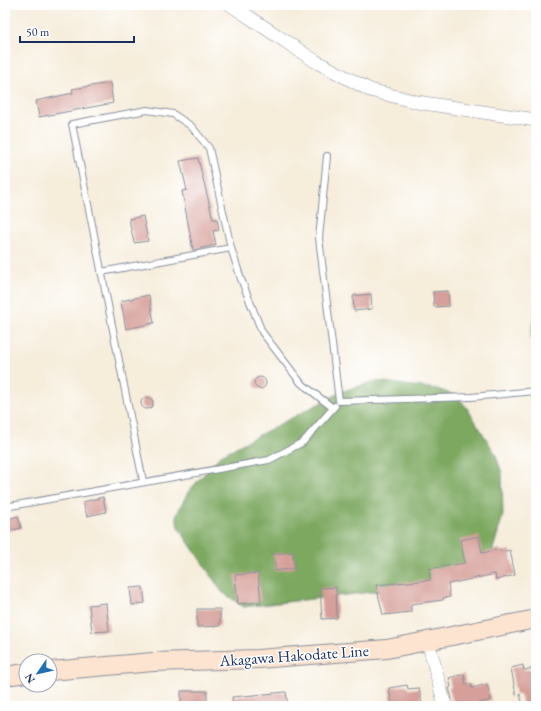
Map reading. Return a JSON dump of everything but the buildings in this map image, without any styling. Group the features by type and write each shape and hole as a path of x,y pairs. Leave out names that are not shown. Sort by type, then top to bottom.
{"main road":[{"name":"Akagawa Hakodate Line","path":"58,670 153,662 326,655 387,649 536,619"},
{"path":"5,676 18,674"}],"street":[{"path":"231,5 315,61 370,90 417,102 536,120"},
{"path":"428,641 445,706"}],"lane":[{"path":"143,481 72,124 147,110 173,114 191,126 209,148 231,248 241,279 262,332 301,383 333,408"},
{"path":"5,507 143,481 269,460 303,442 339,401 319,238 327,156"},
{"path":"101,272 231,248"},
{"path":"339,401 471,397 536,391"}],"green space":[{"path":"536,301 536,340 531,338"},
{"path":"376,381 437,389 457,396 467,408 495,453 502,473 503,515 492,553 448,583 244,607 222,592 178,527 176,516 188,492 221,455 343,391"}]}
